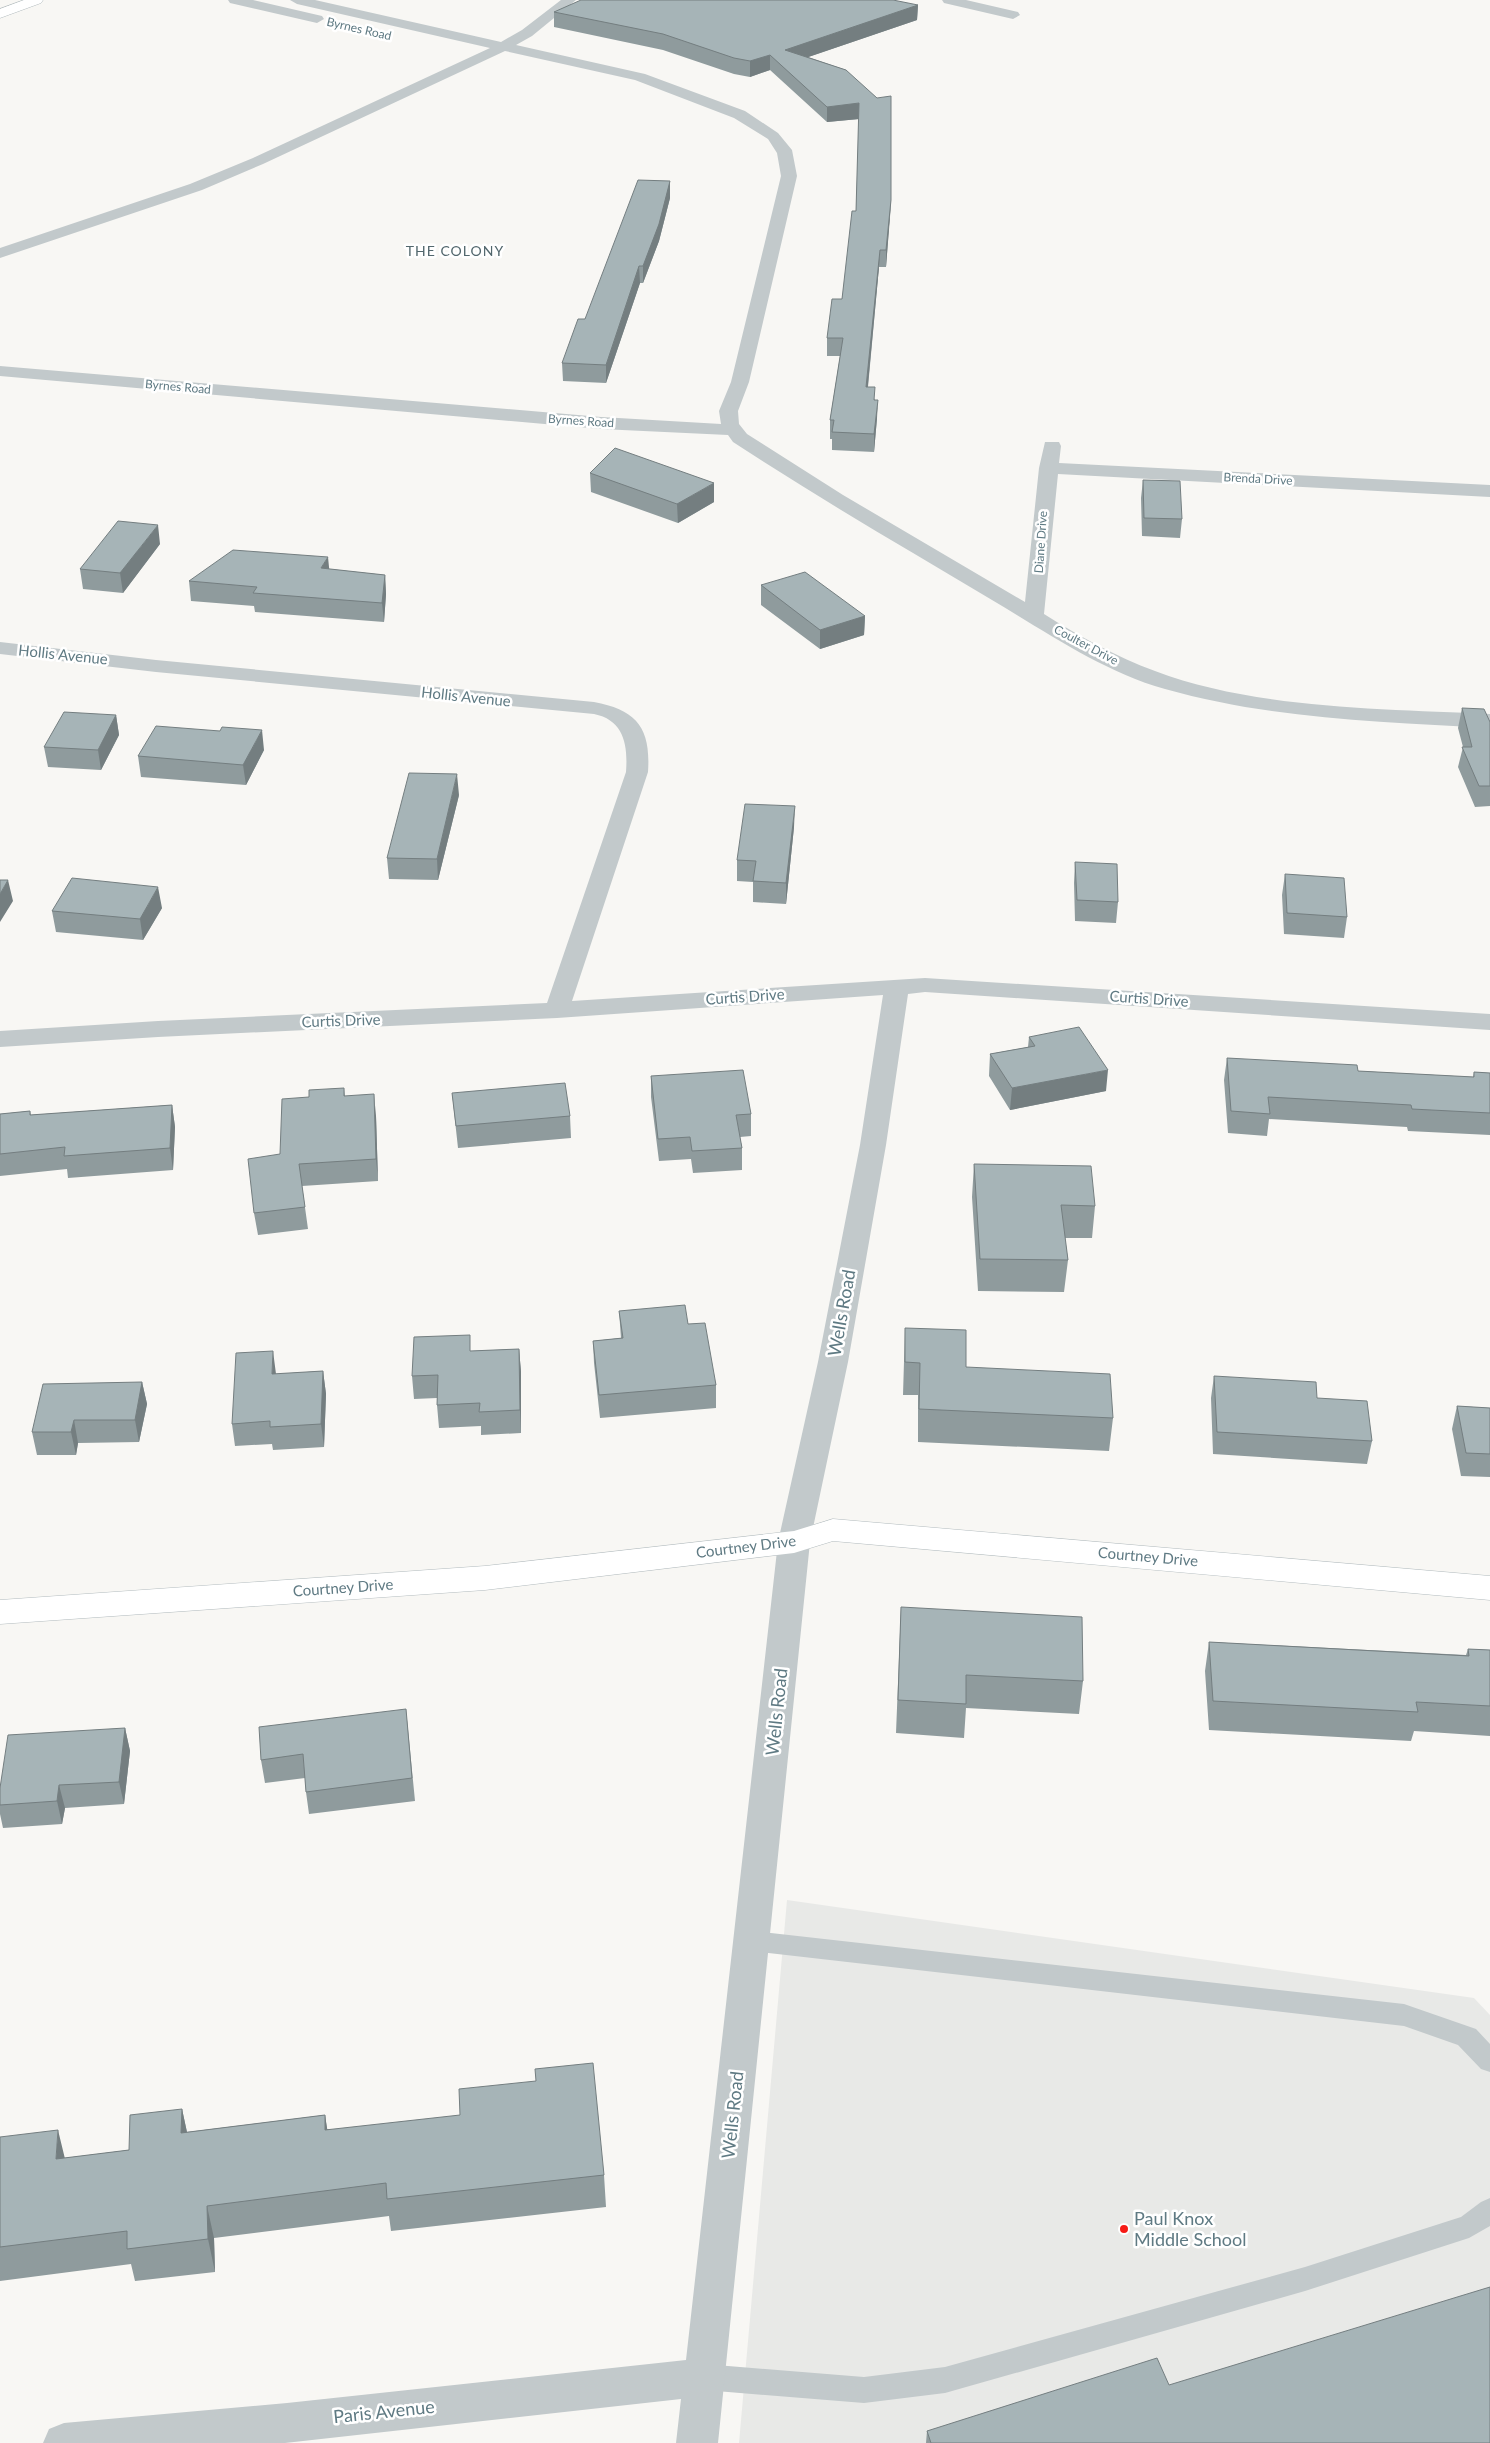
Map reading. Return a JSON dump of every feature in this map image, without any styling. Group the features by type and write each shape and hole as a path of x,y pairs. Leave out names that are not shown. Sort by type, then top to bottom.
{"street":[{"path":"0,14 36,0"},
{"name":"Byrnes Road","path":"235,0 344,25"},
{"name":"Byrnes Road","path":"0,371 591,422 732,430 728,421 728,412 740,382 789,176 785,152 769,132 742,115 659,87 624,87 297,0"},
{"path":"457,51 484,57 506,57 527,33 569,0"},
{"path":"949,0 1013,15"},
{"path":"0,252 220,178 484,57"},
{"name":"Coulter Drive","path":"732,430 740,438 855,513 1095,653 1130,668 1170,683 1207,693 1289,706 1490,721"},
{"path":"1048,468 1052,446"},
{"name":"Diane Drive","path":"1033,616 1039,578 1044,494 1048,468"},
{"name":"Brenda Drive","path":"1048,468 1490,491"},
{"name":"Hollis Avenue","path":"0,648 166,667 605,709 623,717 637,742 639,756 637,772 557,1010"},
{"name":"Curtis Drive","path":"0,1039 158,1029 557,1010 924,985 1490,1022"},
{"name":"Wells Road","path":"697,2443 794,1542 840,1324 873,1145 896,987"},
{"name":"Courtney Drive","path":"0,1612 485,1578 794,1542 833,1530 1490,1588"},
{"name":"Paris Avenue","path":"64,2443 297,2422 704,2377"}],"lane":[{"path":"752,1941 1404,2015 1467,2037 1490,2061"},
{"path":"704,2377 864,2390 946,2380 1305,2279 1469,2226 1490,2210"}],"shaded area":[{"name":"Paul Knox Middle School","path":"787,1900 1474,1998 1490,2015 1490,2443 739,2443"}],"building":[{"path":"581,0 893,0 918,5 785,50 846,70 877,98 891,96 891,200 886,250 880,250 866,387 875,387 874,400 878,400 874,434 832,432 834,420 830,420 843,338 827,338 832,299 842,299 852,211 856,211 859,103 827,107 770,55 750,61 734,58 663,34 554,12"},
{"path":"638,180 670,181 659,224 643,266 639,266 606,365 562,363 578,319 585,319"},
{"path":"615,448 714,483 677,504 590,473"},
{"path":"1143,480 1180,481 1182,519 1144,518"},
{"path":"118,521 158,525 120,573 80,569"},
{"path":"233,550 328,557 321,568 385,575 382,603 253,593 257,587 189,581"},
{"path":"805,572 865,616 820,630 761,585"},
{"path":"1462,708 1484,709 1490,722 1490,786 1479,786 1462,747 1472,747"},
{"path":"64,712 116,715 98,750 44,747"},
{"path":"156,726 220,731 222,727 262,730 243,765 138,756"},
{"path":"409,773 457,774 437,859 387,858"},
{"path":"745,804 795,806 786,883 753,881 756,861 737,860"},
{"path":"1075,862 1117,864 1118,902 1077,900"},
{"path":"1285,874 1344,878 1347,917 1287,913"},
{"path":"72,878 158,887 140,919 52,911"},
{"path":"0,880 8,880 0,894"},
{"path":"1079,1027 1108,1070 1012,1088 990,1054 1035,1046 1029,1037"},
{"path":"1227,1058 1357,1065 1358,1071 1474,1077 1474,1072 1490,1073 1490,1113 1412,1109 1411,1105 1268,1097 1270,1114 1231,1111"},
{"path":"743,1070 751,1114 736,1115 742,1148 692,1151 690,1137 658,1139 651,1076"},
{"path":"565,1083 570,1116 456,1126 452,1093"},
{"path":"344,1088 344,1096 374,1094 376,1159 299,1164 305,1207 254,1213 248,1159 280,1154 282,1099 309,1097 309,1090"},
{"path":"172,1105 170,1148 64,1156 65,1147 0,1154 0,1114 30,1111 30,1115"},
{"path":"974,1164 1091,1166 1095,1206 1061,1205 1068,1260 980,1259"},
{"path":"685,1305 688,1324 705,1323 716,1385 599,1395 593,1341 623,1338 619,1311"},
{"path":"905,1328 966,1330 966,1367 1110,1374 1113,1418 919,1409 920,1363 905,1362"},
{"path":"470,1335 470,1351 519,1349 520,1410 479,1412 480,1403 437,1405 438,1375 412,1376 414,1337"},
{"path":"273,1351 272,1374 323,1371 321,1424 270,1427 270,1421 232,1424 236,1353"},
{"path":"1214,1376 1316,1382 1317,1398 1367,1401 1372,1441 1217,1432"},
{"path":"142,1382 135,1420 74,1420 71,1432 32,1432 43,1384"},
{"path":"1457,1406 1490,1408 1490,1454 1466,1453"},
{"path":"901,1607 1082,1617 1083,1681 966,1675 966,1704 898,1700"},
{"path":"1209,1642 1469,1656 1468,1649 1490,1650 1490,1706 1416,1702 1418,1712 1213,1701"},
{"path":"406,1709 412,1778 306,1792 303,1754 261,1760 259,1727"},
{"path":"125,1728 119,1782 59,1785 57,1801 0,1805 0,1788 8,1735"},
{"path":"593,2063 604,2175 387,2199 386,2183 207,2206 208,2239 127,2249 127,2231 0,2247 0,2137 58,2130 56,2159 129,2150 130,2115 182,2109 181,2133 325,2115 325,2130 460,2115 459,2089 536,2081 535,2069"},
{"path":"1490,2287 1490,2443 931,2443 927,2431 1157,2358 1169,2385"}],"place":[{"name":"Paul Knox Middle School","path":"1124,2229"}],"district":[{"name":"THE COLONY","path":"455,251"}]}
